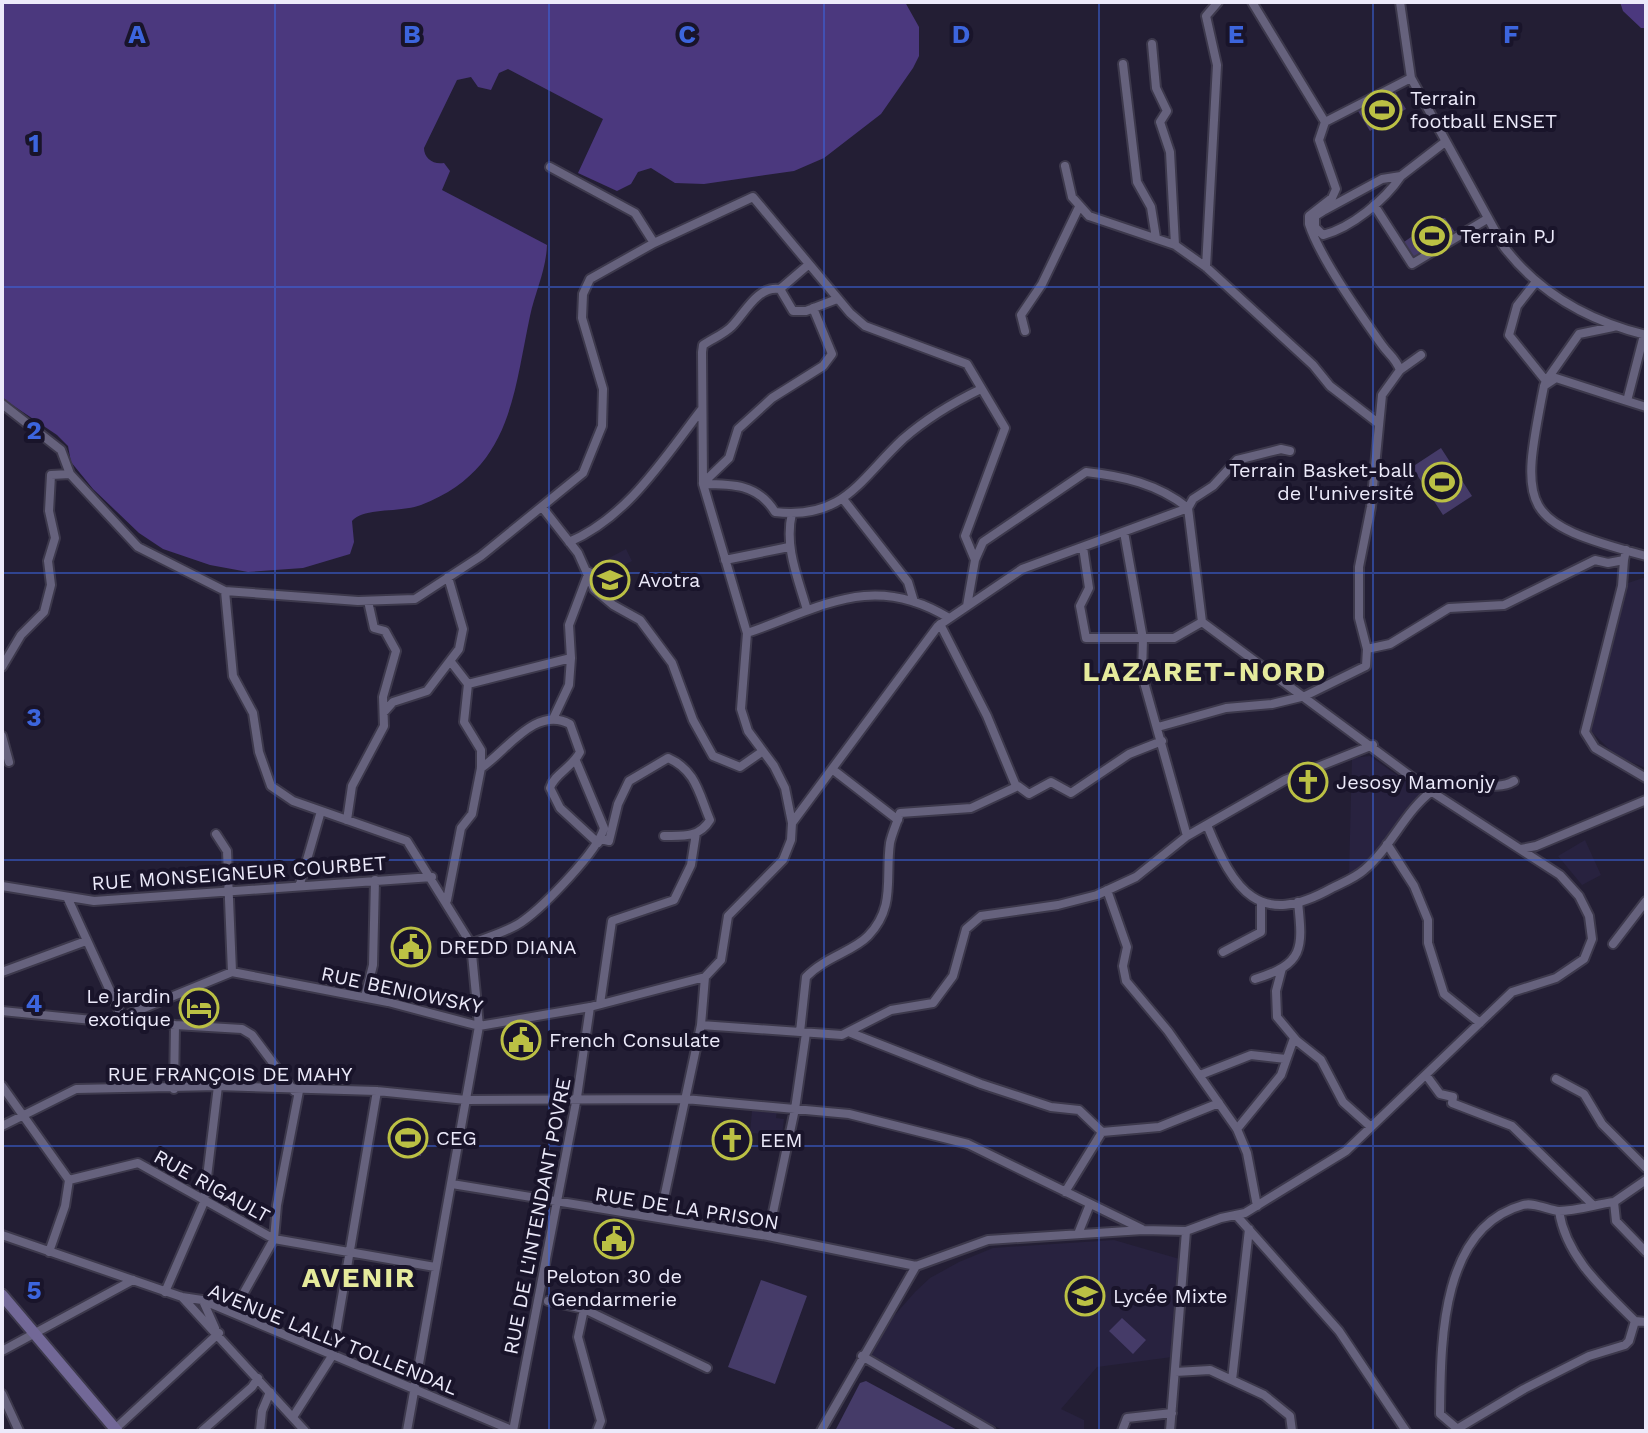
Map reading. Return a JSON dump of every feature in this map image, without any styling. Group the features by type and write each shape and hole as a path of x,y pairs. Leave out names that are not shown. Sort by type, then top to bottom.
{"main road":[{"path":"2,1295 116,1430"}],"street":[{"path":"1206,267 1217,65 1206,16 1218,2"},
{"path":"1252,2 1325,122"},
{"path":"1400,2 1411,78 1487,219 1512,258 1535,283 1614,327 1645,335 1627,401"},
{"path":"1152,44 1156,88 1167,111 1160,122 1170,152 1175,245"},
{"path":"1123,64 1137,182 1151,207 1156,238"},
{"path":"1400,370 1395,357 1384,348 1348,294 1309,224 1309,216 1332,198 1336,189 1319,140 1325,122 1411,78"},
{"path":"1401,176 1382,179 1323,211 1315,216 1315,227 1323,235 1331,233 1374,205 1401,176 1445,142"},
{"path":"1065,166 1079,207 1089,216 1175,245 1206,267 1313,365 1330,386 1378,423"},
{"path":"550,167 635,213 654,243"},
{"path":"2,404 61,450 70,474 138,547 225,591 368,601 415,599 542,507 583,473 602,426 603,389 582,318 583,294 590,279 654,243 753,197 837,299 865,326 967,364 1005,428 965,536 975,560"},
{"path":"1374,205 1412,264 1487,219"},
{"path":"1025,331 1021,315 1042,284 1079,207"},
{"path":"660,1217 701,1025 705,977 721,960 728,916 783,860 791,840 792,823 785,788 748,731 741,709 747,633 703,484 703,345 733,326 737,317 760,295 773,288 780,289 808,265"},
{"path":"1535,283 1517,306 1509,335 1545,384"},
{"path":"780,289 793,311 837,299"},
{"path":"703,484 729,458 738,429 772,398 823,366 832,354 813,308"},
{"path":"1614,327 1579,334 1545,384 1529,465 1537,503 1552,524 1567,533 1625,555 1646,556"},
{"path":"1158,727 1226,708 1305,696 1366,666 1367,649 1357,596 1362,546 1371,507 1383,390 1400,370 1421,355"},
{"path":"1545,384 1556,378 1646,407"},
{"path":"703,484 748,487 768,501 775,512 828,508 876,471 901,441 941,409 981,389"},
{"path":"569,542 593,532 628,502 702,409"},
{"path":"821,1431 916,1266 988,1240 1143,1230 1186,1231 1257,1206 1346,1151 1480,1023 1519,990 1556,978 1584,959 1592,939 1589,916 1579,896 1560,875 1432,792 1373,745 1202,622 1188,508 1193,499 1213,486 1237,460 1281,449 1290,451"},
{"path":"967,606 975,560 983,542 1086,472 1119,476 1168,492 1188,508"},
{"path":"2,667 21,635 44,612 51,585 48,561 55,538 49,511 51,475 70,474"},
{"path":"843,499 908,582 914,602"},
{"path":"542,507 589,572 594,589 613,605 640,620 672,663 693,720 713,756 740,767 763,751"},
{"path":"792,823 940,624 1022,569 1188,508"},
{"path":"792,513 787,532 789,547 807,610"},
{"path":"1124,532 1143,639 1142,675 1187,836"},
{"path":"725,560 789,547"},
{"path":"1083,547 1089,588 1080,606 1086,638 1174,638 1202,622"},
{"path":"1367,649 1390,644 1449,608 1504,605 1595,560 1608,563 1625,555"},
{"path":"1625,555 1622,586 1585,732 1595,748 1646,778"},
{"path":"553,719 569,685 569,625 589,572"},
{"path":"385,711 393,702 427,691 451,662 463,638 448,577"},
{"path":"225,591 233,676 253,713 264,770 271,786 281,794 321,811 407,841 471,944 479,1026 407,1431"},
{"path":"747,633 838,598 862,594 914,602 949,618"},
{"path":"347,820 352,786 384,726 383,697 396,651 385,631 374,628 370,621 368,601"},
{"path":"940,624 981,703 1016,786 1029,794 1051,782 1071,793 1129,754 1162,741"},
{"path":"468,684 571,658"},
{"path":"447,901 461,828 472,814 481,768 481,750 464,722 468,684 451,662"},
{"path":"481,768 521,733 553,719 570,724 576,733 580,752 576,761 552,781 550,788 560,808 600,841 609,841 618,804 629,781 668,758 683,765 701,790 710,820 696,833 664,836"},
{"path":"2,736 9,762"},
{"path":"851,1033 891,1010 933,1003 953,976 966,929 981,916 1058,905 1107,890 1136,877 1187,836 1285,780 1373,745"},
{"path":"471,944 522,923 588,859 600,841 604,828 576,761"},
{"path":"832,769 898,820"},
{"path":"1207,825 1219,855 1241,888 1276,908 1315,898 1364,870 1432,792 1455,781 1505,786 1514,781"},
{"path":"768,1236 795,1109 806,977 838,952 865,939 882,919 891,885 890,840 900,813 971,808 1016,786"},
{"path":"1520,849 1536,846 1646,800"},
{"path":"300,884 321,811"},
{"path":"600,1004 612,921 674,900 691,865 696,833"},
{"path":"2,1011 102,1021 122,1017 232,972 227,851 216,834"},
{"path":"1387,844 1414,886 1428,920 1426,933 1444,994 1480,1023"},
{"name":"RUE MONSEIGNEUR COURBET","path":"2,886 94,901 432,877"},
{"path":"365,997 373,965 375,880"},
{"path":"1107,890 1127,947 1123,966 1126,981 1200,1075 1237,1129 1247,1153 1257,1206"},
{"path":"68,899 122,1017"},
{"path":"1613,944 1646,901"},
{"path":"1223,952 1261,932 1258,913 1261,902"},
{"path":"1255,979 1282,968 1299,952 1302,938 1298,902"},
{"path":"2,972 86,941"},
{"path":"1282,968 1275,1007 1277,1017 1294,1038 1321,1060 1343,1102 1371,1127"},
{"name":"RUE BENIOWSKY","path":"232,972 365,997 479,1026 590,1007 705,977"},
{"name":"RUE DE L'INTENDANT POVRE","path":"514,1431 577,1097 590,1007"},
{"path":"122,1017 175,1025 232,1027 252,1035 296,1091 274,1239 232,1312 198,1313"},
{"path":"174,1089 175,1025"},
{"path":"701,1025 803,1033 851,1033 981,1084 1051,1107 1079,1110 1102,1132 1159,1127 1219,1103"},
{"path":"1237,1129 1275,1084 1294,1038"},
{"path":"1200,1075 1251,1055 1286,1059"},
{"path":"1426,1075 1440,1094 1453,1097 1452,1103 1512,1126 1593,1205"},
{"path":"1556,1079 1584,1094 1602,1124 1646,1168"},
{"path":"2,1086 69,1180 65,1206 49,1252"},
{"path":"165,1292 204,1202 218,1086"},
{"name":"RUE FRANÇOIS DE MAHY","path":"2,1126 76,1089 218,1086 296,1091 377,1091 466,1100 577,1097 685,1099 795,1109 849,1114 968,1144 1143,1230"},
{"path":"293,1417 332,1356 377,1091"},
{"path":"1065,1192 1102,1132"},
{"name":"RUE RIGAULT","path":"69,1180 138,1163 274,1239 435,1267"},
{"path":"1635,1321 1625,1345 1589,1356 1524,1389 1459,1430 1440,1414 1442,1340 1453,1285 1471,1242 1497,1218 1525,1204 1559,1211 1614,1202 1646,1180"},
{"name":"RUE DE LA PRISON","path":"452,1184 768,1236 916,1266"},
{"path":"1614,1202 1616,1221 1646,1252"},
{"path":"1078,1234 1090,1204"},
{"path":"1559,1211 1561,1228 1572,1250 1635,1321 1646,1322"},
{"path":"1102,1232 1110,1213"},
{"path":"1236,1215 1339,1331 1406,1431"},
{"path":"1232,1380 1249,1229"},
{"path":"1170,1431 1186,1231"},
{"name":"AVENUE LALLY TOLLENDAL","path":"2,1235 165,1292 202,1300 514,1431"},
{"path":"2,1351 133,1280"},
{"path":"182,1297 305,1431"},
{"path":"202,1300 217,1332"},
{"path":"548,1301 584,1309 707,1368"},
{"path":"584,1309 578,1337 601,1421 597,1431"},
{"path":"116,1430 217,1332"},
{"path":"862,1356 991,1431"},
{"path":"1175,1372 1210,1370 1232,1380 1280,1406 1290,1416 1292,1431"},
{"path":"202,1431 252,1387 258,1378"},
{"path":"260,1431 262,1411 270,1392"},
{"path":"2,1394 19,1431"},
{"path":"1122,1431 1127,1418 1172,1413"}],"shaded area":[{"path":"2,2 905,2 919,27 919,56 881,114 824,158 794,171 704,184 675,183 651,168 638,172 631,184 617,191 578,173 603,119 508,69 499,73 491,90 478,87 471,77 457,80 424,148 430,160 444,163 450,171 442,190 547,245 512,402 503,427 491,451 474,472 451,490 421,505 365,514 352,521 354,542 350,554 303,568 248,572 210,565 163,549 139,533 93,489 71,462 68,446 57,435 2,398"},
{"path":"1620,2 1646,2 1646,28 1641,28 1623,11"},
{"name":"Terrain football ENSET","path":"1394,90 1406,109 1370,131 1358,111"},
{"name":"Terrain PJ","path":"1438,218 1445,218 1455,232 1416,260 1409,257 1404,242"},
{"name":"Terrain Basket-ball de l'université","path":"1441,448 1472,496 1443,515 1412,467"},
{"name":"Avotra","path":"626,549 632,561 612,571 621,590 612,595 596,565"},
{"path":"1646,577 1646,768 1616,756 1589,729 1628,583"},
{"path":"1370,756 1422,793 1416,805 1358,870 1349,874 1352,758"},
{"path":"1585,840 1601,875 1582,885 1558,856"},
{"path":"757,1108 777,1110 776,1118 784,1119 782,1135 750,1133 752,1111"},
{"name":"CEG","path":"395,1123 424,1126 421,1156 392,1150"},
{"name":"Lycée Mixte","path":"1114,1240 1183,1260 1172,1357 1097,1367 1061,1409 1084,1420 1084,1431 1004,1431 868,1359 886,1325 915,1292 930,1278 959,1262 993,1248"},
{"path":"761,1280 807,1296 775,1384 728,1367"},
{"path":"1122,1318 1146,1340 1133,1354 1109,1331"},
{"path":"866,1381 959,1431 835,1431 860,1383"}],"place":[{"name":"Terrain football ENSET","path":"1382,110"},
{"name":"Terrain PJ","path":"1432,236"},
{"name":"Terrain Basket-ball de l'université","path":"1442,482"},
{"name":"Avotra","path":"610,580"},
{"name":"Jesosy Mamonjy","path":"1308,782"},
{"name":"DREDD DIANA","path":"411,947"},
{"name":"Le jardin exotique","path":"199,1008"},
{"name":"French Consulate","path":"521,1040"},
{"name":"CEG","path":"408,1138"},
{"name":"EEM","path":"732,1140"},
{"name":"Peloton 30 de Gendarmerie","path":"614,1239"},
{"name":"Lycée Mixte","path":"1085,1296"}],"district":[{"name":"LAZARET-NORD","path":"1205,671"},
{"name":"AVENIR","path":"359,1277"}]}
